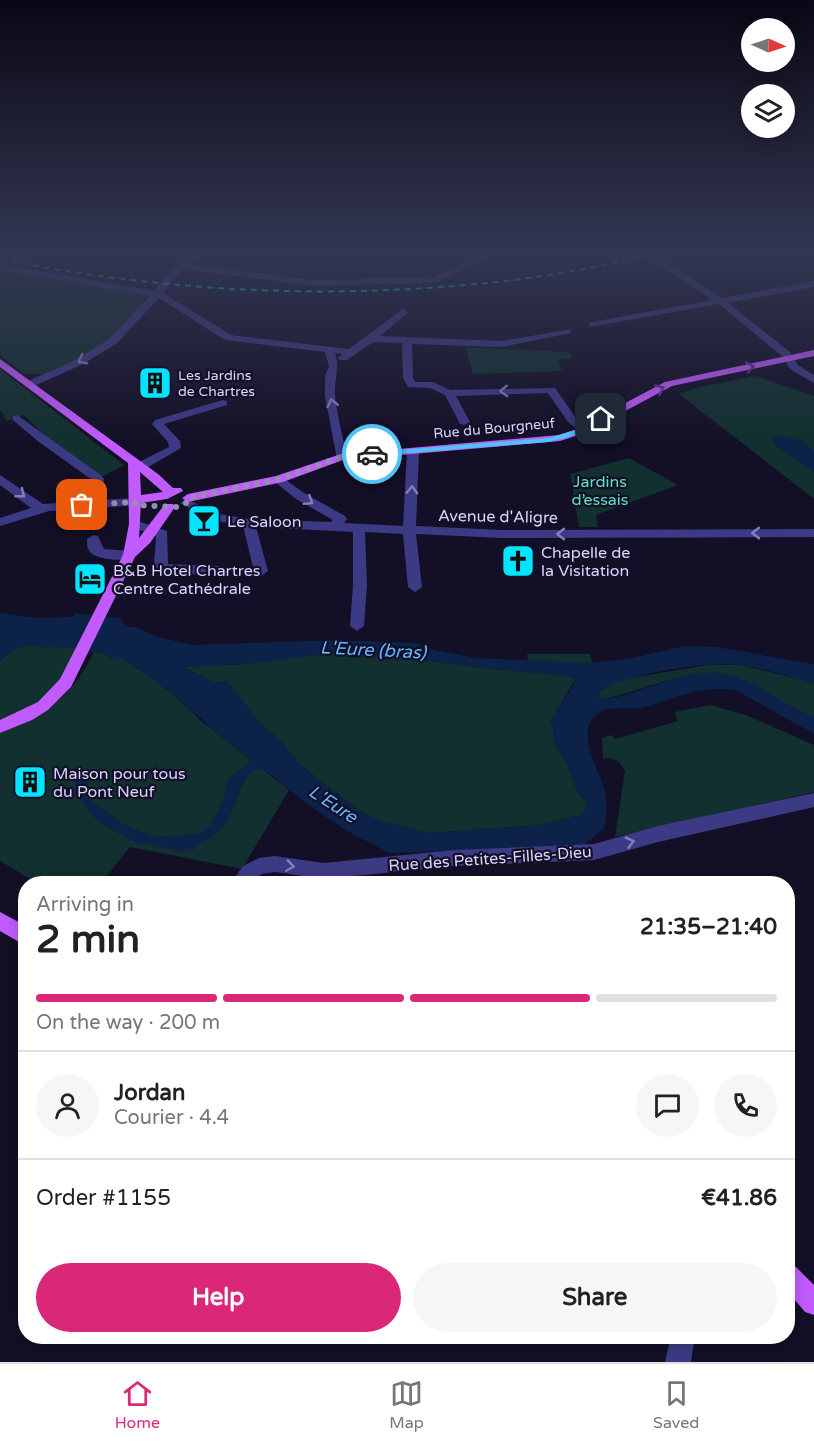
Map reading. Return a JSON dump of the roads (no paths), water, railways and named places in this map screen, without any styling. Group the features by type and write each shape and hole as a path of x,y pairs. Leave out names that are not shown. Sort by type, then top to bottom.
{"main road":[{"name":"Rue du Bourgneuf","path":"135,502 166,500 177,507 187,500 279,479 341,457 549,440 582,430 669,384 710,374 790,360 814,353"},
{"path":"0,362 137,465 166,500 153,530 130,555 66,683 56,694 27,716 0,727"},
{"path":"130,555 135,524 137,465"},
{"path":"0,921 18,932"},
{"path":"795,1283 814,1303"}],"street":[{"path":"30,384 77,363 112,342 137,316"},
{"path":"192,316 228,338 349,352"},
{"path":"341,457 330,396 330,376 334,366 349,352 371,339 399,316"},
{"path":"592,325 645,316"},
{"path":"739,316 780,348 794,367 814,380"},
{"path":"371,339 502,344 568,331"},
{"path":"407,340 409,382 416,386 433,385 449,393 552,391 570,420 582,430"},
{"path":"329,350 334,366"},
{"path":"449,393 464,422"},
{"path":"137,465 175,448 174,441 166,435 158,424 159,422 223,403"},
{"path":"17,418 43,440 98,479 94,505"},
{"path":"414,451 409,540 416,587"},
{"path":"0,479 41,509"},
{"path":"279,479 300,496 341,519 334,526"},
{"name":"Avenue d'Aligre","path":"187,500 217,517 249,523 503,534 814,533"},
{"path":"0,522 41,509 135,502"},
{"path":"249,523 261,572"},
{"path":"135,524 162,534 161,565 163,568 218,571"},
{"path":"357,626 360,585 359,528"},
{"path":"93,539 95,549 101,553 130,555"},
{"name":"Rue des Petites-Filles-Dieu","path":"246,876 259,866 275,864 324,871 455,858 594,852 658,834 814,800"},
{"path":"678,1362 681,1344"}],"water":[{"path":"780,435 802,441 814,451 814,472 776,447 772,439"},
{"path":"0,613 36,618 73,617 75,613 121,618 125,627 135,627 155,636 192,645 338,640 417,643 429,649 475,658 592,663 632,658 685,646 717,647 814,664 814,683 750,666 708,665 631,678 600,690 598,700 614,698 680,677 713,673 730,675 814,717 814,734 737,691 725,689 691,693 641,708 611,709 601,712 592,719 588,728 588,739 605,792 607,806 604,829 581,847 390,853 347,831 307,804 269,773 258,769 249,774 245,780 233,809 217,834 200,842 192,851 187,849 184,853 145,842 142,846 98,822 75,793 75,774 90,773 84,796 123,824 154,837 197,834 210,826 223,800 229,778 248,764 250,758 172,693 119,657 113,660 103,653 88,652 89,648 30,645 19,648 0,661","holes":["338,652 576,678 550,722 554,741 568,767 578,793 586,802 586,809 581,815 541,825 429,833 382,821 359,811 299,764 275,735 257,721 231,685 225,681 212,682 183,667 245,664"]}],"place":[{"name":"Les Jardins de Chartres","path":"155,383"},
{"name":"Le Saloon","path":"204,521"},
{"name":"Chapelle de la Visitation","path":"518,561"},
{"name":"B&B Hotel Chartres Centre Cathédrale","path":"90,579"},
{"name":"Maison pour tous du Pont Neuf","path":"30,782"}],"park label":[{"name":"Jardins d’essais","path":"600,490"}],"water label":[{"name":"L'Eure (bras)","path":"373,650"},
{"name":"L'Eure","path":"333,804"}]}
